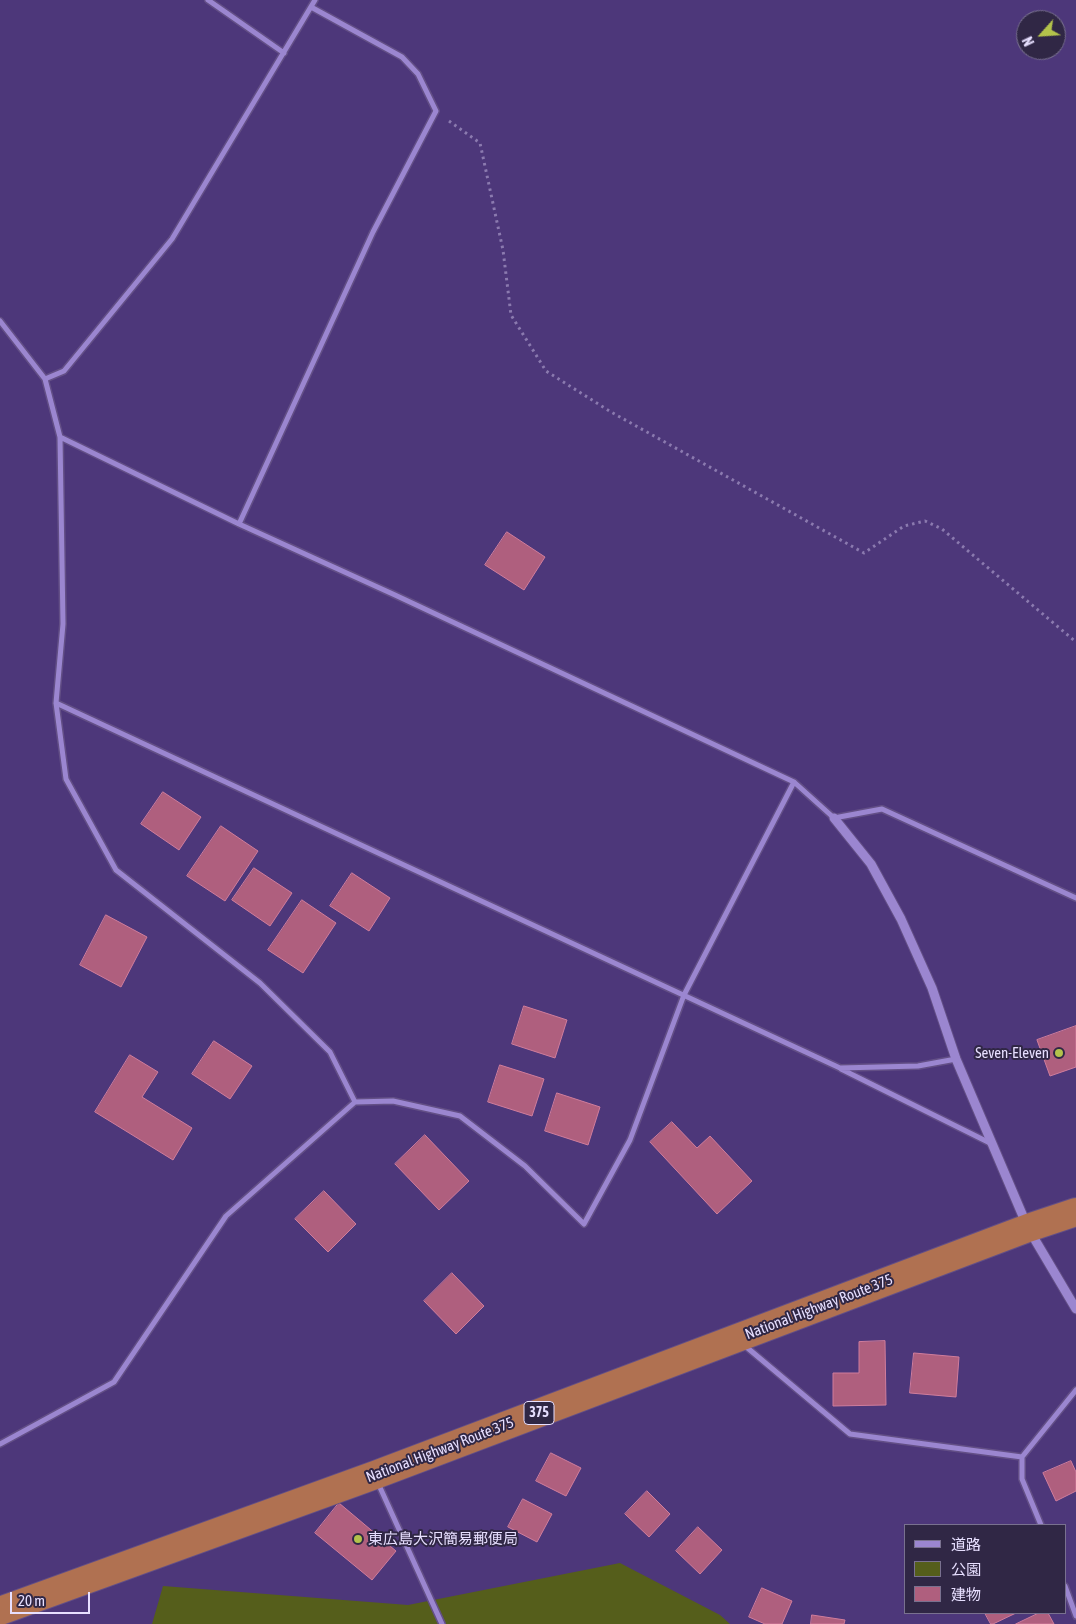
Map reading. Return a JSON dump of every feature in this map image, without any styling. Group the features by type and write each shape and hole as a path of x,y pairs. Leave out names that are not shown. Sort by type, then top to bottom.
{"highway":[{"name":"National Highway Route 375","path":"0,1611 374,1475 1028,1228 1076,1212"}],"street":[{"path":"208,0 284,53"},
{"path":"46,379 64,371 172,239 315,0"},
{"path":"239,524 373,232 436,111 418,74 402,57 311,7"},
{"path":"0,321 46,379 60,437 63,624 56,703 66,779 116,870 260,983 330,1052 355,1102"},
{"path":"60,437 239,524 404,599 794,782 834,818 871,864 901,919 932,988 956,1059 1028,1228 1076,1308"},
{"path":"56,703 840,1068 993,1144"},
{"path":"2,1441 114,1382 226,1216 355,1102 393,1101 460,1116 525,1166 584,1224 630,1140 684,995 794,782"},
{"path":"834,818 882,808 1076,898"},
{"path":"840,1068 918,1066 956,1059"},
{"path":"736,1339 850,1434 1022,1457"},
{"path":"1041,1524 1022,1479 1022,1457 1076,1390"},
{"path":"374,1475 442,1624"},
{"path":"1066,1589 1076,1616"}],"path":[{"path":"436,111 480,143 503,250 511,315 546,371 611,412 864,553 904,526 925,521 942,528 1076,642"}],"green space":[{"path":"620,1563 720,1615 730,1624 152,1624 163,1586 408,1605"}],"building":[{"path":"507,532 545,557 524,590 485,565"},
{"path":"163,792 201,817 179,850 141,824"},
{"path":"221,826 258,851 225,901 187,876"},
{"path":"254,868 292,893 270,926 232,900"},
{"path":"352,873 390,898 369,931 330,906"},
{"path":"302,900 336,923 303,973 268,950"},
{"path":"106,915 147,937 121,987 80,965"},
{"path":"524,1006 567,1020 555,1058 512,1044"},
{"name":"Seven-Eleven","path":"1076,1026 1076,1067 1050,1076 1037,1040"},
{"path":"214,1041 252,1066 230,1099 192,1074"},
{"path":"130,1055 158,1072 142,1097 192,1128 173,1160 95,1112"},
{"path":"500,1065 544,1079 532,1116 488,1102"},
{"path":"557,1093 600,1107 588,1145 545,1131"},
{"path":"672,1122 697,1148 710,1136 752,1181 717,1214 650,1142"},
{"path":"425,1135 469,1181 439,1210 395,1164"},
{"path":"324,1191 356,1224 328,1252 295,1219"},
{"path":"452,1273 484,1306 456,1334 424,1301"},
{"path":"885,1341 886,1405 833,1406 833,1373 859,1373 859,1342"},
{"path":"914,1353 959,1357 956,1397 910,1393"},
{"path":"551,1453 581,1468 566,1496 536,1481"},
{"path":"1071,1461 1076,1472 1076,1491 1056,1501 1043,1473"},
{"path":"647,1491 670,1514 649,1537 625,1514"},
{"path":"523,1499 552,1514 537,1542 508,1527"},
{"path":"339,1503 396,1551 372,1580 315,1533"},
{"path":"698,1527 722,1550 700,1574 676,1551"},
{"path":"762,1588 792,1601 782,1624 765,1624 749,1617"},
{"path":"986,1614 1014,1614 993,1624 991,1624"},
{"path":"1037,1614 1049,1614 1054,1624 1016,1624"},
{"path":"812,1615 845,1620 844,1624 811,1624"}],"place":[{"name":"Seven-Eleven","path":"1059,1053"},
{"name":"東広島大沢簡易郵便局","path":"358,1539"}]}
